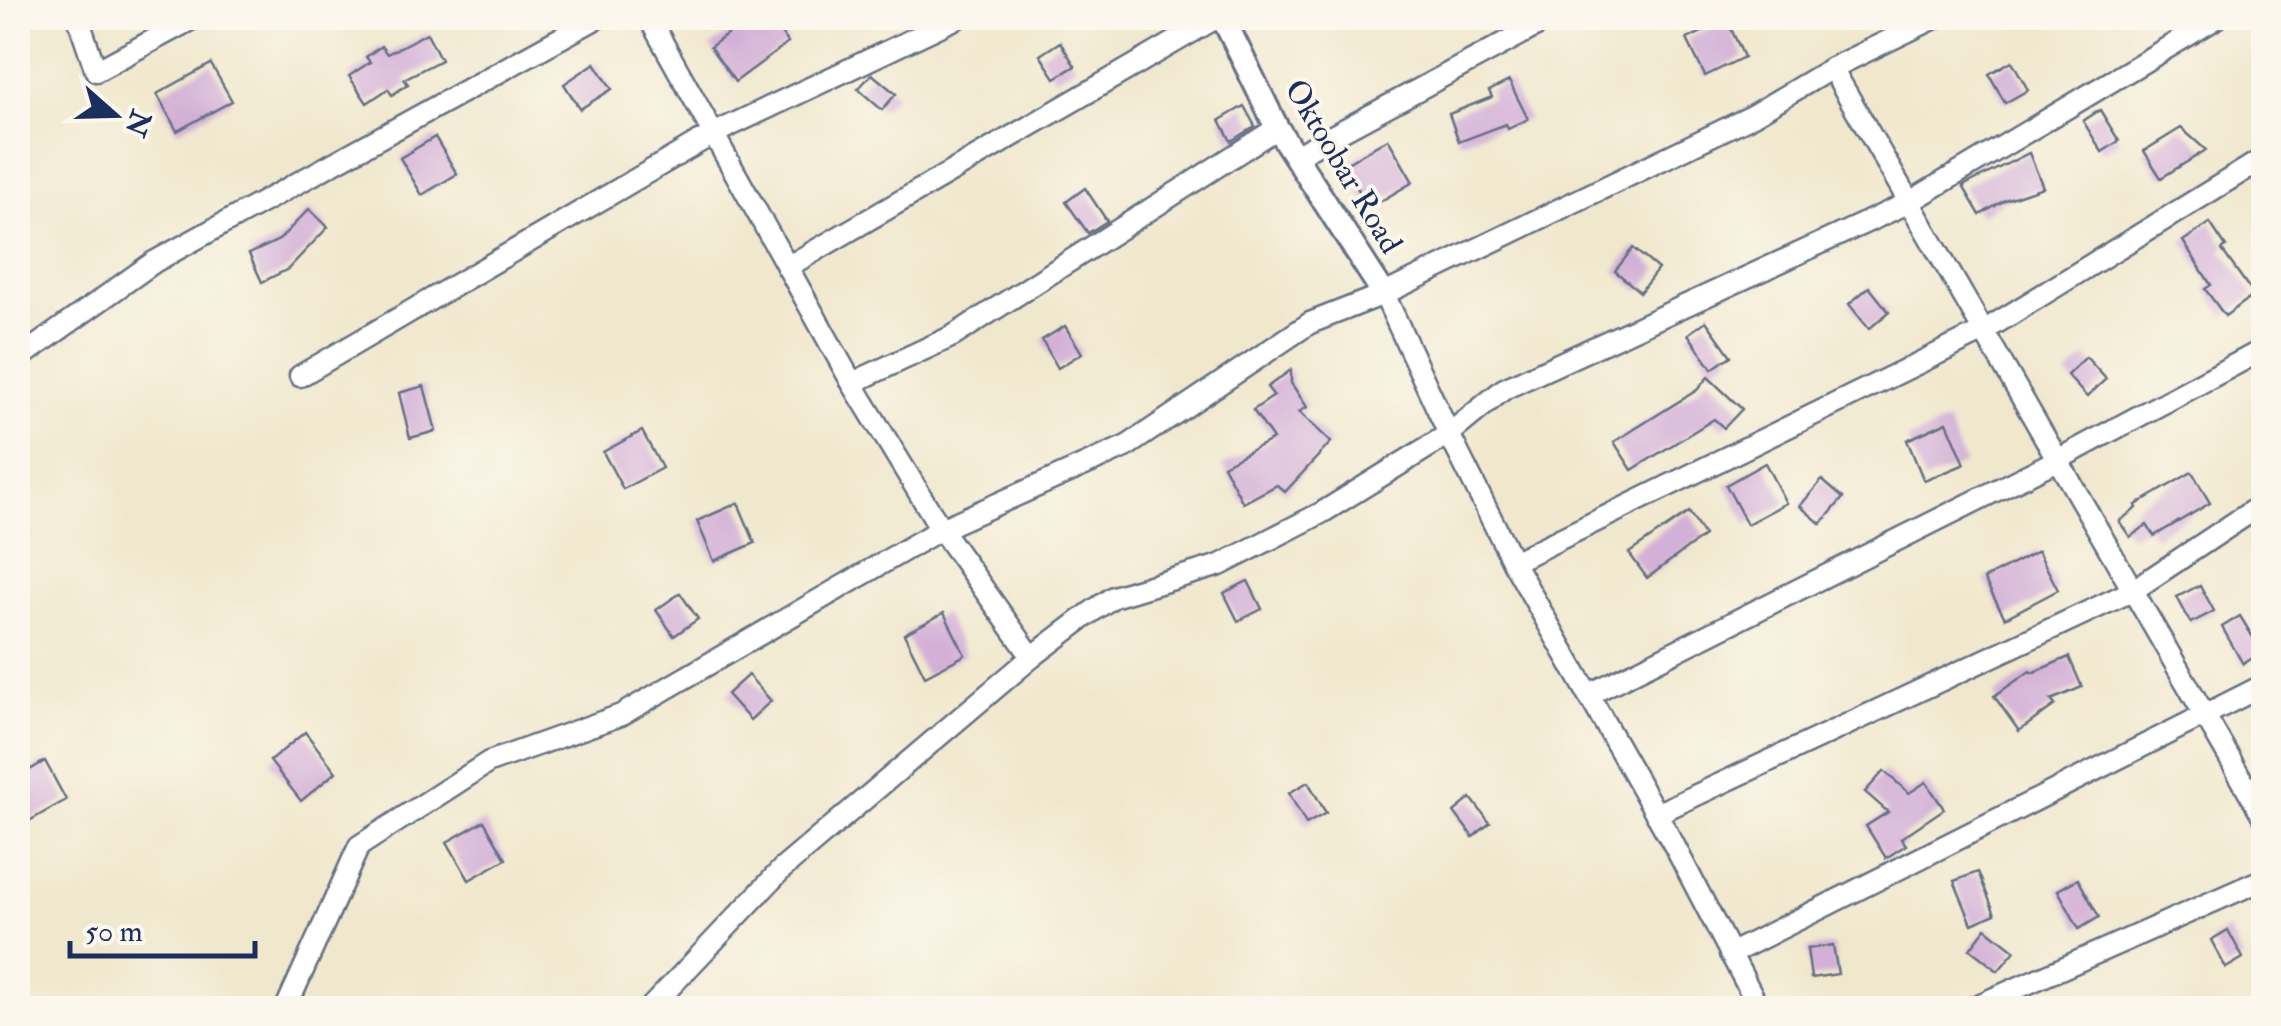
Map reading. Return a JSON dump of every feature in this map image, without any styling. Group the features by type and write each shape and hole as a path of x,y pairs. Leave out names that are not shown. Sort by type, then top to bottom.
{"street":[{"path":"78,18 96,71 194,18"},
{"path":"18,359 154,262 597,18"},
{"path":"649,18 852,383 941,529 1032,657"},
{"path":"300,376 714,134 957,18"},
{"path":"788,267 1219,18"},
{"name":"Oktoobar Road","path":"1219,18 1278,128 1384,294"},
{"path":"1295,156 1552,18"},
{"path":"286,1008 359,846 489,762 621,715 941,529 1127,446 1310,322 1384,294 1748,118 1832,68 1935,18"},
{"path":"650,1008 782,870 1032,657 1112,597 1220,566 1322,512 1450,434 1504,389 1908,203 2217,18"},
{"path":"1832,68 2264,818"},
{"path":"852,383 953,336 1278,128"},
{"path":"1514,562 1982,332 2264,158"},
{"path":"1384,294 1514,562 1656,814 1759,1008"},
{"path":"1588,695 2057,460 2264,349"},
{"path":"1656,814 2132,591 2264,503"},
{"path":"1730,954 2264,685"},
{"path":"1972,1008 2264,879"}],"building":[{"path":"750,18 770,18 788,43 735,82 710,47"},
{"path":"1727,20 1744,57 1705,76 1687,39"},
{"path":"427,33 441,60 404,79 408,84 392,95 388,89 367,103 349,76 370,62 366,57 381,46 387,54"},
{"path":"1060,42 1075,66 1055,78 1040,55"},
{"path":"2012,61 2028,90 2005,103 1989,74"},
{"path":"595,63 612,89 580,109 564,84"},
{"path":"211,64 232,101 177,131 157,94"},
{"path":"872,74 896,94 882,110 858,89"},
{"path":"1509,81 1528,119 1508,129 1506,124 1459,142 1449,114 1492,97 1489,91"},
{"path":"1244,106 1255,126 1231,141 1220,120"},
{"path":"2100,110 2119,141 2102,152 2083,121"},
{"path":"2181,128 2206,150 2161,178 2144,151"},
{"path":"435,137 457,174 422,195 400,158"},
{"path":"1388,139 1413,182 1369,208 1344,165"},
{"path":"2029,153 2043,187 2005,200 1980,215 1963,186"},
{"path":"1085,188 1107,221 1088,233 1066,202"},
{"path":"309,209 328,227 288,269 262,282 249,254 279,240"},
{"path":"2210,223 2226,247 2222,250 2254,295 2225,316 2205,289 2211,285 2183,241"},
{"path":"1633,248 1658,269 1640,292 1615,271"},
{"path":"1869,287 1889,312 1869,329 1849,304"},
{"path":"1706,321 1731,356 1712,369 1688,334"},
{"path":"1065,326 1082,353 1058,368 1042,340"},
{"path":"2086,357 2106,379 2087,397 2067,375"},
{"path":"1291,370 1291,383 1307,407 1299,412 1331,442 1285,492 1277,485 1243,503 1223,465 1273,439 1253,410 1274,396 1267,387"},
{"path":"1708,377 1742,409 1724,428 1714,419 1632,470 1614,442 1697,390"},
{"path":"424,386 436,431 410,438 399,393"},
{"path":"1947,422 1965,464 1924,481 1907,440"},
{"path":"642,431 662,468 623,489 603,452"},
{"path":"1765,463 1786,503 1747,524 1726,485"},
{"path":"2192,472 2210,503 2154,536 2147,525 2130,537 2119,521 2136,505"},
{"path":"1822,480 1843,498 1821,524 1800,506"},
{"path":"738,503 755,543 714,561 697,521"},
{"path":"1689,512 1704,536 1647,578 1629,553"},
{"path":"2038,551 2058,590 2005,618 1984,579"},
{"path":"1248,581 1262,609 1238,621 1224,593"},
{"path":"2200,585 2214,611 2191,623 2177,597"},
{"path":"680,593 698,619 674,636 656,610"},
{"path":"944,613 965,655 925,676 904,634"},
{"path":"2240,616 2262,652 2243,664 2222,627"},
{"path":"2069,657 2082,687 2051,700 2055,705 2019,731 1994,696 2030,671"},
{"path":"748,675 771,701 750,720 727,694"},
{"path":"305,732 336,772 301,801 270,761"},
{"path":"45,761 66,800 29,821 18,800 18,777"},
{"path":"1884,771 1909,793 1926,782 1944,809 1901,838 1906,845 1886,858 1866,826 1888,812 1865,792"},
{"path":"1308,782 1326,813 1306,824 1289,793"},
{"path":"1471,798 1490,823 1473,837 1454,812"},
{"path":"484,821 506,859 469,880 447,842"},
{"path":"1978,872 1995,914 1972,924 1954,881"},
{"path":"2078,879 2099,917 2079,929 2058,890"},
{"path":"1986,928 2015,951 1998,971 1970,949"},
{"path":"2228,930 2243,958 2226,968 2211,940"},
{"path":"1833,945 1838,974 1811,978 1807,949"}]}
